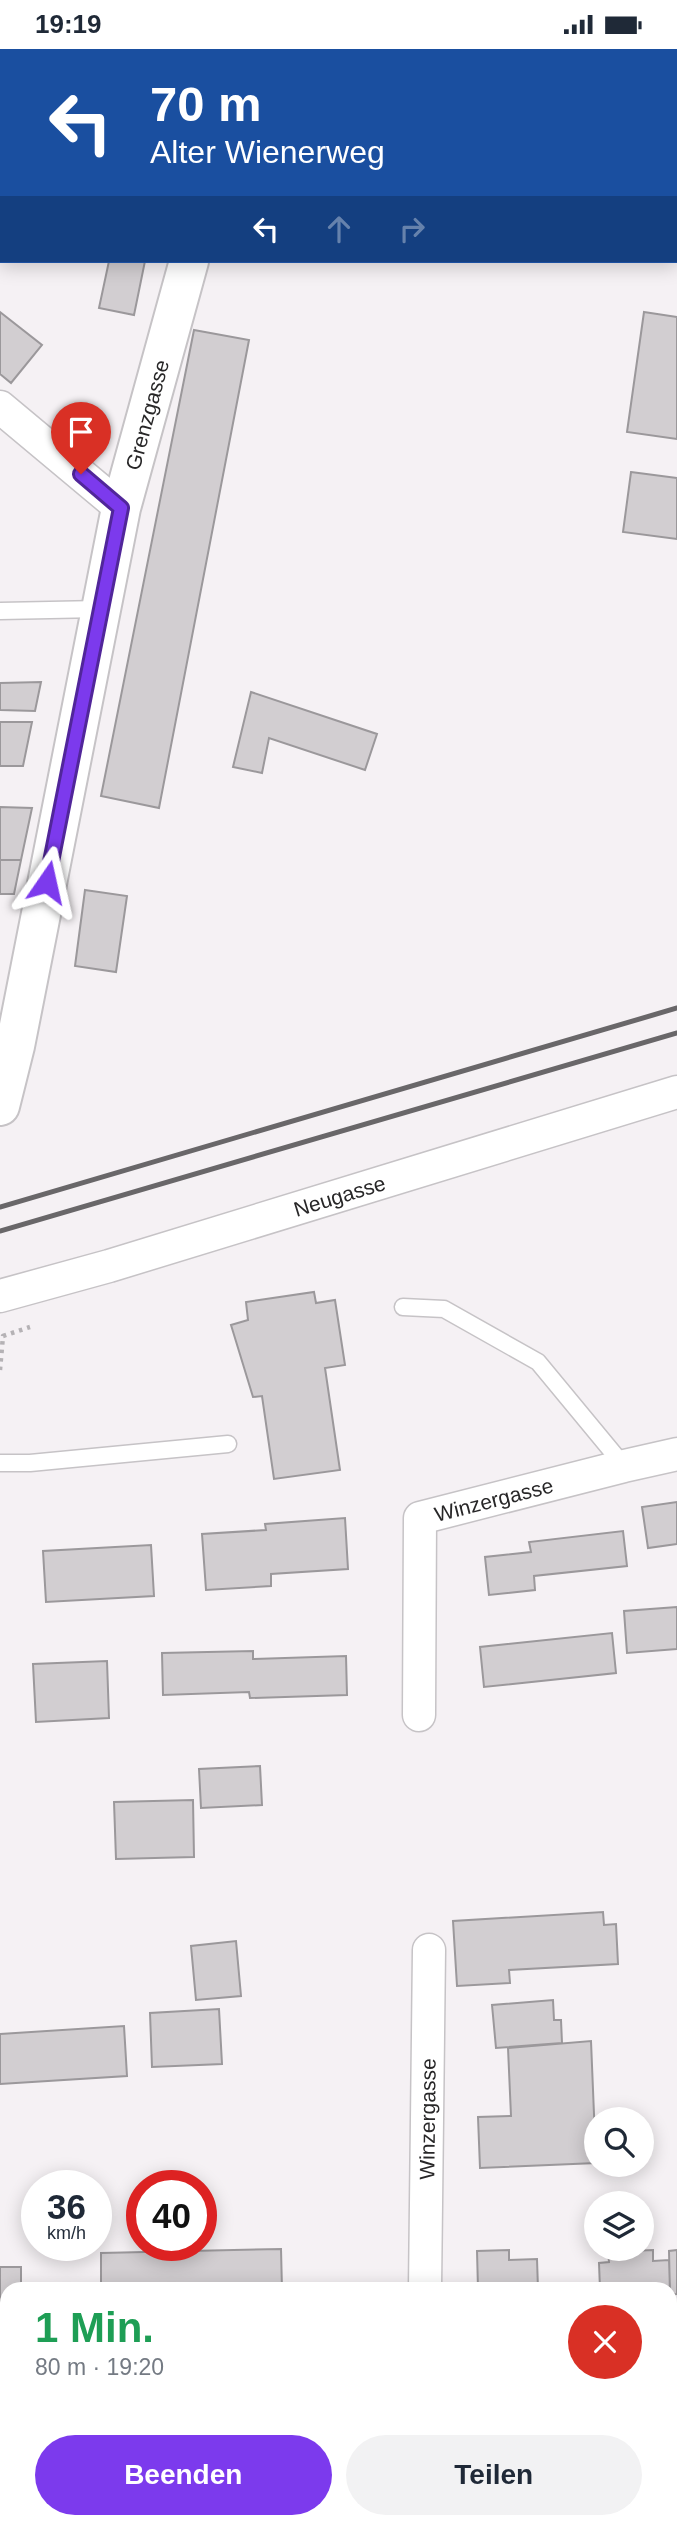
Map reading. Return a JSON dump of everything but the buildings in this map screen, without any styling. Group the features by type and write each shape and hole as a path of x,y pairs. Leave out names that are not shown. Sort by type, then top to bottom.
{"street":[{"name":"Grenzgasse","path":"0,1105 18,1032 121,508 188,263"},
{"path":"0,407 121,508"},
{"name":"Neugasse","path":"0,1296 108,1266 677,1092"},
{"name":"Winzergasse","path":"419,1715 420,1518 624,1465 677,1454"},
{"name":"Winzergasse","path":"425,2282 429,1950"}],"lane":[{"path":"0,611 100,609"},
{"path":"403,1307 444,1309 538,1362 624,1465"},
{"path":"0,1463 30,1463 228,1444"}],"railway":[{"path":"0,1207 677,1008"},
{"path":"0,1231 677,1033"}],"route":[{"path":"47,882 121,508 81,474"}]}
